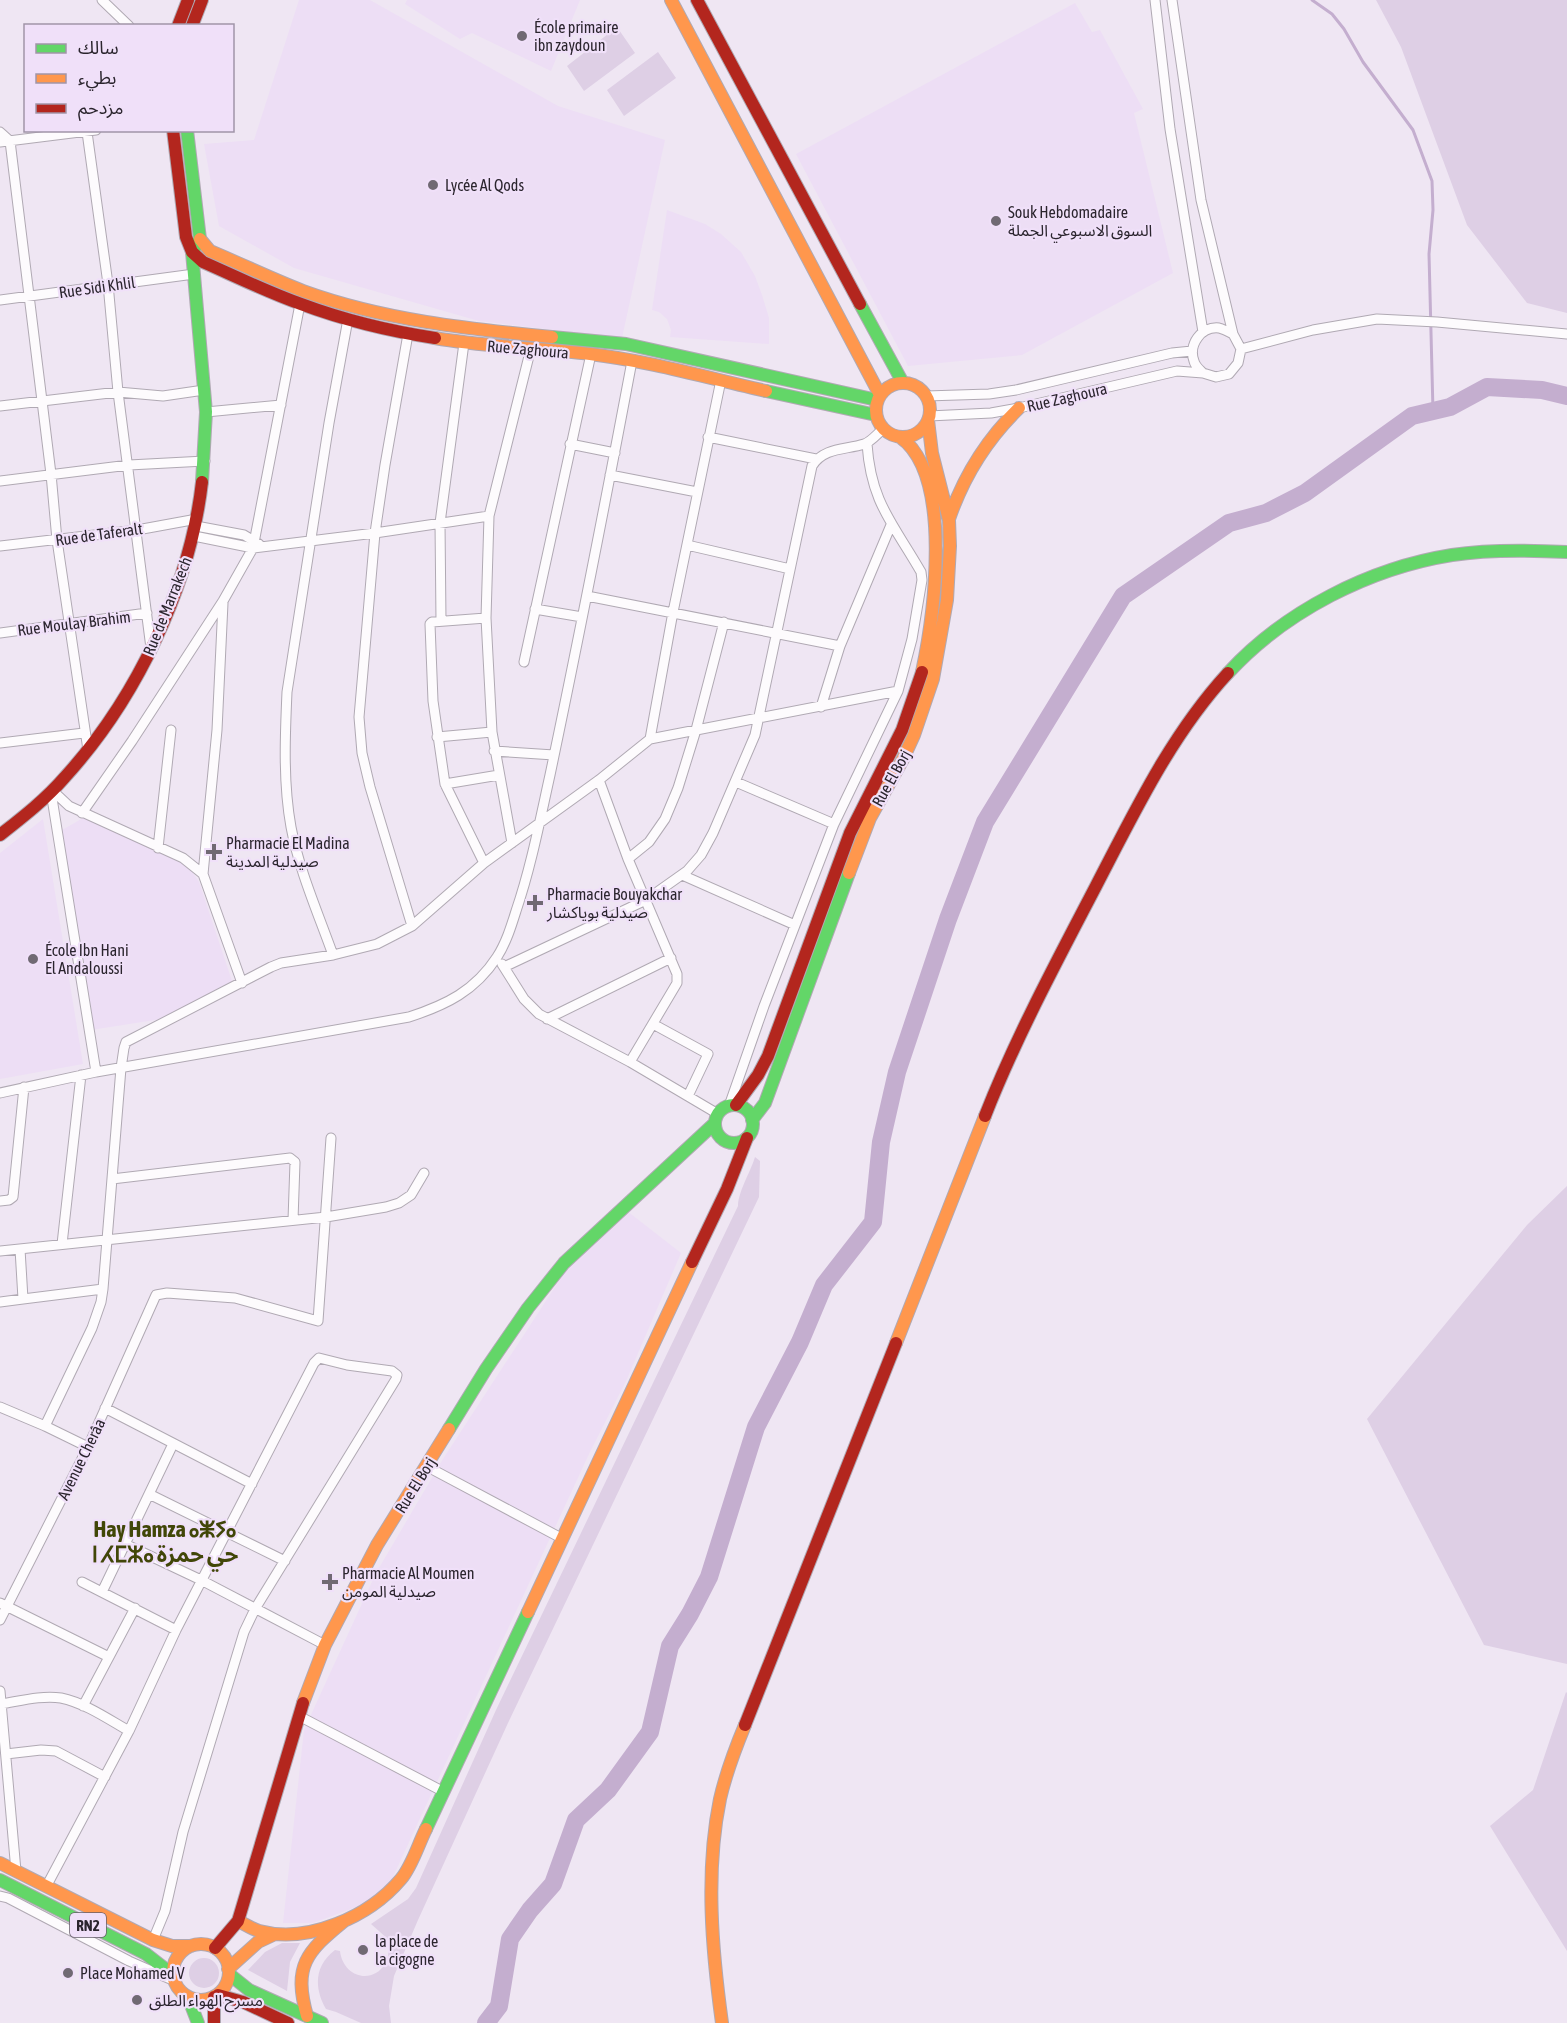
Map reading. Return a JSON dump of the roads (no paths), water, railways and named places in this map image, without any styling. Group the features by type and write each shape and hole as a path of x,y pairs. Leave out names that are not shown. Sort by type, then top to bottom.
{"main road":[{"path":"179,24 188,0"},
{"path":"193,24 202,0"},
{"path":"671,0 879,398"},
{"path":"697,0 903,383"},
{"name":"Rue de Marrakech","path":"0,835 52,791 88,750 124,699 176,593 196,527 205,460 206,412 192,252 186,237 174,132"},
{"path":"187,132 200,239 192,252"},
{"path":"755,157 774,146"},
{"name":"Rue Zaghoura","path":"200,239 210,251 303,291 388,315 468,329 626,344 879,398"},
{"name":"Rue Zaghoura","path":"192,252 203,262 300,304 408,334 464,344 591,354 632,361 876,415"},
{"path":"903,383 916,387 926,396 929,402 929,418 917,434 900,437 890,435 883,429 876,415 879,398 890,386 903,383"},
{"path":"949,520 960,488 975,458 1003,423 1019,408"},
{"name":"Rue El Borj","path":"752,1120 765,1103 870,818 903,759 928,698 947,600 950,555 949,520 932,453 929,418"},
{"name":"Rue El Borj","path":"732,1106 765,1062 844,846 861,807 902,729 921,675 935,593 936,535 927,483 918,457 915,449 900,437"},
{"path":"722,2023 716,1947 714,1865 718,1813 731,1760 992,1099 1025,1024 1169,749 1210,692 1252,651 1288,622 1349,587 1414,563 1448,555 1490,550 1531,549 1567,552"},
{"path":"308,2016 301,1999 300,1981 304,1964 313,1948 344,1920 387,1894 403,1877 727,1189 751,1133 752,1120 746,1110 732,1106 717,1119 719,1136 723,1140 735,1143 747,1138"},
{"name":"Rue El Borj","path":"238,1921 299,1716 325,1645 377,1545 502,1344 528,1308 564,1263 717,1119"},
{"name":"RN2","path":"0,1863 153,1940 172,1946 207,1945 215,1948"},
{"name":"RN2","path":"0,1880 146,1954 173,1978 183,1994"},
{"path":"322,2023 249,1990 229,1972 226,1959 215,1948 238,1921 257,1931 276,1934 311,1932 344,1920"},
{"path":"183,1994 195,2000 208,2000 216,1996 225,1986 229,1972 258,1942 276,1934"},
{"path":"173,1978 175,1960 184,1949 191,1946"},
{"path":"183,1994 191,2005 198,2023"},
{"path":"214,2023 216,1996"},
{"path":"216,1996 243,2002 288,2023"}],"street":[{"path":"102,0 127,24"},
{"path":"1155,0 1170,129 1203,332"},
{"path":"1172,0 1201,200 1233,334 1241,350 1285,336 1377,319 1567,334"},
{"path":"0,132 5,141 29,297 57,540 88,750"},
{"path":"5,141 82,132"},
{"path":"91,132 118,392 151,648"},
{"name":"Rue Sidi Khlil","path":"0,300 194,274"},
{"path":"82,813 223,601 256,545 300,304"},
{"path":"333,955 291,830 287,806 285,729 287,692 348,319"},
{"path":"1203,373 1194,363 1192,351 1195,340 1203,332 1218,328 1233,334"},
{"path":"408,334 375,533 359,717 362,753 370,787 412,926"},
{"path":"441,621 440,523 464,344"},
{"path":"512,843 492,732 486,618 489,516 531,348"},
{"name":"Rue Zaghoura","path":"929,418 992,413 1019,408 1177,371 1203,373 1216,377 1229,374 1239,363 1241,350"},
{"name":"Rue Zaghoura","path":"926,396 989,394 1016,390 1172,353 1192,351"},
{"path":"524,662 591,354"},
{"path":"0,1093 96,1071 409,1017 438,1008 458,997 482,977 498,957 510,931 540,822 587,596 632,361"},
{"path":"650,739 673,612 721,380"},
{"path":"0,406 118,392 163,396 204,390"},
{"path":"206,412 281,405"},
{"path":"504,967 646,900 682,875 701,855 736,782 755,735 809,473 820,456 841,448 867,444 883,429"},
{"path":"708,436 816,459"},
{"path":"570,444 615,453"},
{"path":"732,1106 764,1006 795,925 834,824 898,691 912,639 922,580 921,572 881,507 868,465 867,444"},
{"path":"0,481 129,465 205,460"},
{"path":"610,475 698,492"},
{"path":"196,527 256,545 375,533 489,516"},
{"path":"820,707 840,646 891,525"},
{"name":"Rue de Taferalt","path":"0,546 136,530 196,527"},
{"path":"687,544 790,569"},
{"path":"587,596 840,646"},
{"path":"223,601 217,730 203,874 242,983"},
{"path":"535,609 582,617"},
{"name":"Rue Moulay Brahim","path":"0,633 147,613"},
{"path":"484,863 445,784 437,737 430,624 441,621 486,618"},
{"path":"628,859 648,842 665,819 678,788 696,730 724,622"},
{"path":"45,1426 98,1315 103,1290 121,1068 126,1042 281,963 333,955 377,944 412,926 484,863 650,739 898,691"},
{"path":"158,848 171,730"},
{"path":"437,737 492,732"},
{"path":"0,743 84,733"},
{"path":"494,750 554,755"},
{"path":"445,784 498,775"},
{"path":"598,780 628,859 677,974 677,983 630,1062"},
{"path":"736,782 834,824"},
{"path":"52,791 61,800 82,813 183,858 203,874"},
{"path":"52,791 96,1071"},
{"path":"682,875 795,925"},
{"path":"498,957 530,1007 547,1019 630,1062 688,1096 717,1119"},
{"path":"547,1019 671,958"},
{"path":"653,1024 708,1054 688,1096"},
{"path":"62,1244 81,1075"},
{"path":"0,1202 13,1197 24,1088"},
{"path":"326,1217 331,1137"},
{"path":"112,1179 293,1159 295,1162 293,1220"},
{"path":"0,1251 326,1217 386,1207 399,1203 411,1195 424,1173"},
{"name":"Avenue Cherâa","path":"0,1620 4,1605 88,1448 156,1295 166,1293 236,1298 318,1321 326,1217"},
{"path":"20,1249 22,1299"},
{"path":"0,1302 103,1290"},
{"path":"46,1887 129,1731 201,1580 317,1359 392,1371 397,1375 396,1379 255,1609 241,1640 183,1832 165,1911 153,1940"},
{"path":"0,1407 88,1448"},
{"path":"105,1408 252,1484"},
{"path":"102,1592 173,1444"},
{"path":"426,1466 562,1539"},
{"path":"149,1494 285,1561"},
{"path":"125,1544 201,1580 325,1645"},
{"path":"82,1582 176,1630"},
{"path":"4,1605 109,1658"},
{"path":"83,1706 135,1608"},
{"path":"0,1691 16,1871"},
{"path":"1,1704 47,1697 62,1698 83,1706 129,1731"},
{"path":"299,1716 444,1792"},
{"path":"6,1754 56,1751 105,1777"},
{"path":"0,1896 173,1978"}],"waterway":[{"path":"1312,0 1332,14 1344,29 1363,62 1413,130 1432,181 1433,210 1429,254 1433,411"},
{"path":"486,2023 499,2006 510,1939 530,1910 553,1884 576,1820 608,1790 650,1732 670,1646 709,1577 756,1427 800,1342 824,1285 873,1222 881,1142 897,1072 948,919 985,822 1123,596 1229,523 1266,513 1305,493 1412,416 1450,407 1487,387 1542,390 1567,396"}],"place":[{"name":"École primaire ibn zaydoun","path":"522,36"},
{"name":"Lycée Al Qods","path":"433,185"},
{"name":"Souk Hebdomadaire السوق الاسبوعي الجملة","path":"996,221"},
{"name":"Pharmacie El Madina صيدلية المدينة","path":"214,852"},
{"name":"Pharmacie Bouyakchar صيدلية بوياكشار","path":"535,903"},
{"name":"École Ibn Hani El Andaloussi","path":"33,959"},
{"name":"Pharmacie Al Moumen صيدلية المومن","path":"330,1582"},
{"name":"la place de la cigogne","path":"363,1950"},
{"name":"Place Mohamed V","path":"68,1973"},
{"name":"مسرح الهواء الطلق","path":"137,2000"}],"district":[{"name":"Hay Hamza ⴰⵥⵢⴰ ⵏ ⵃⵎⵣⴰ حي حمزة","path":"165,1542"}]}
